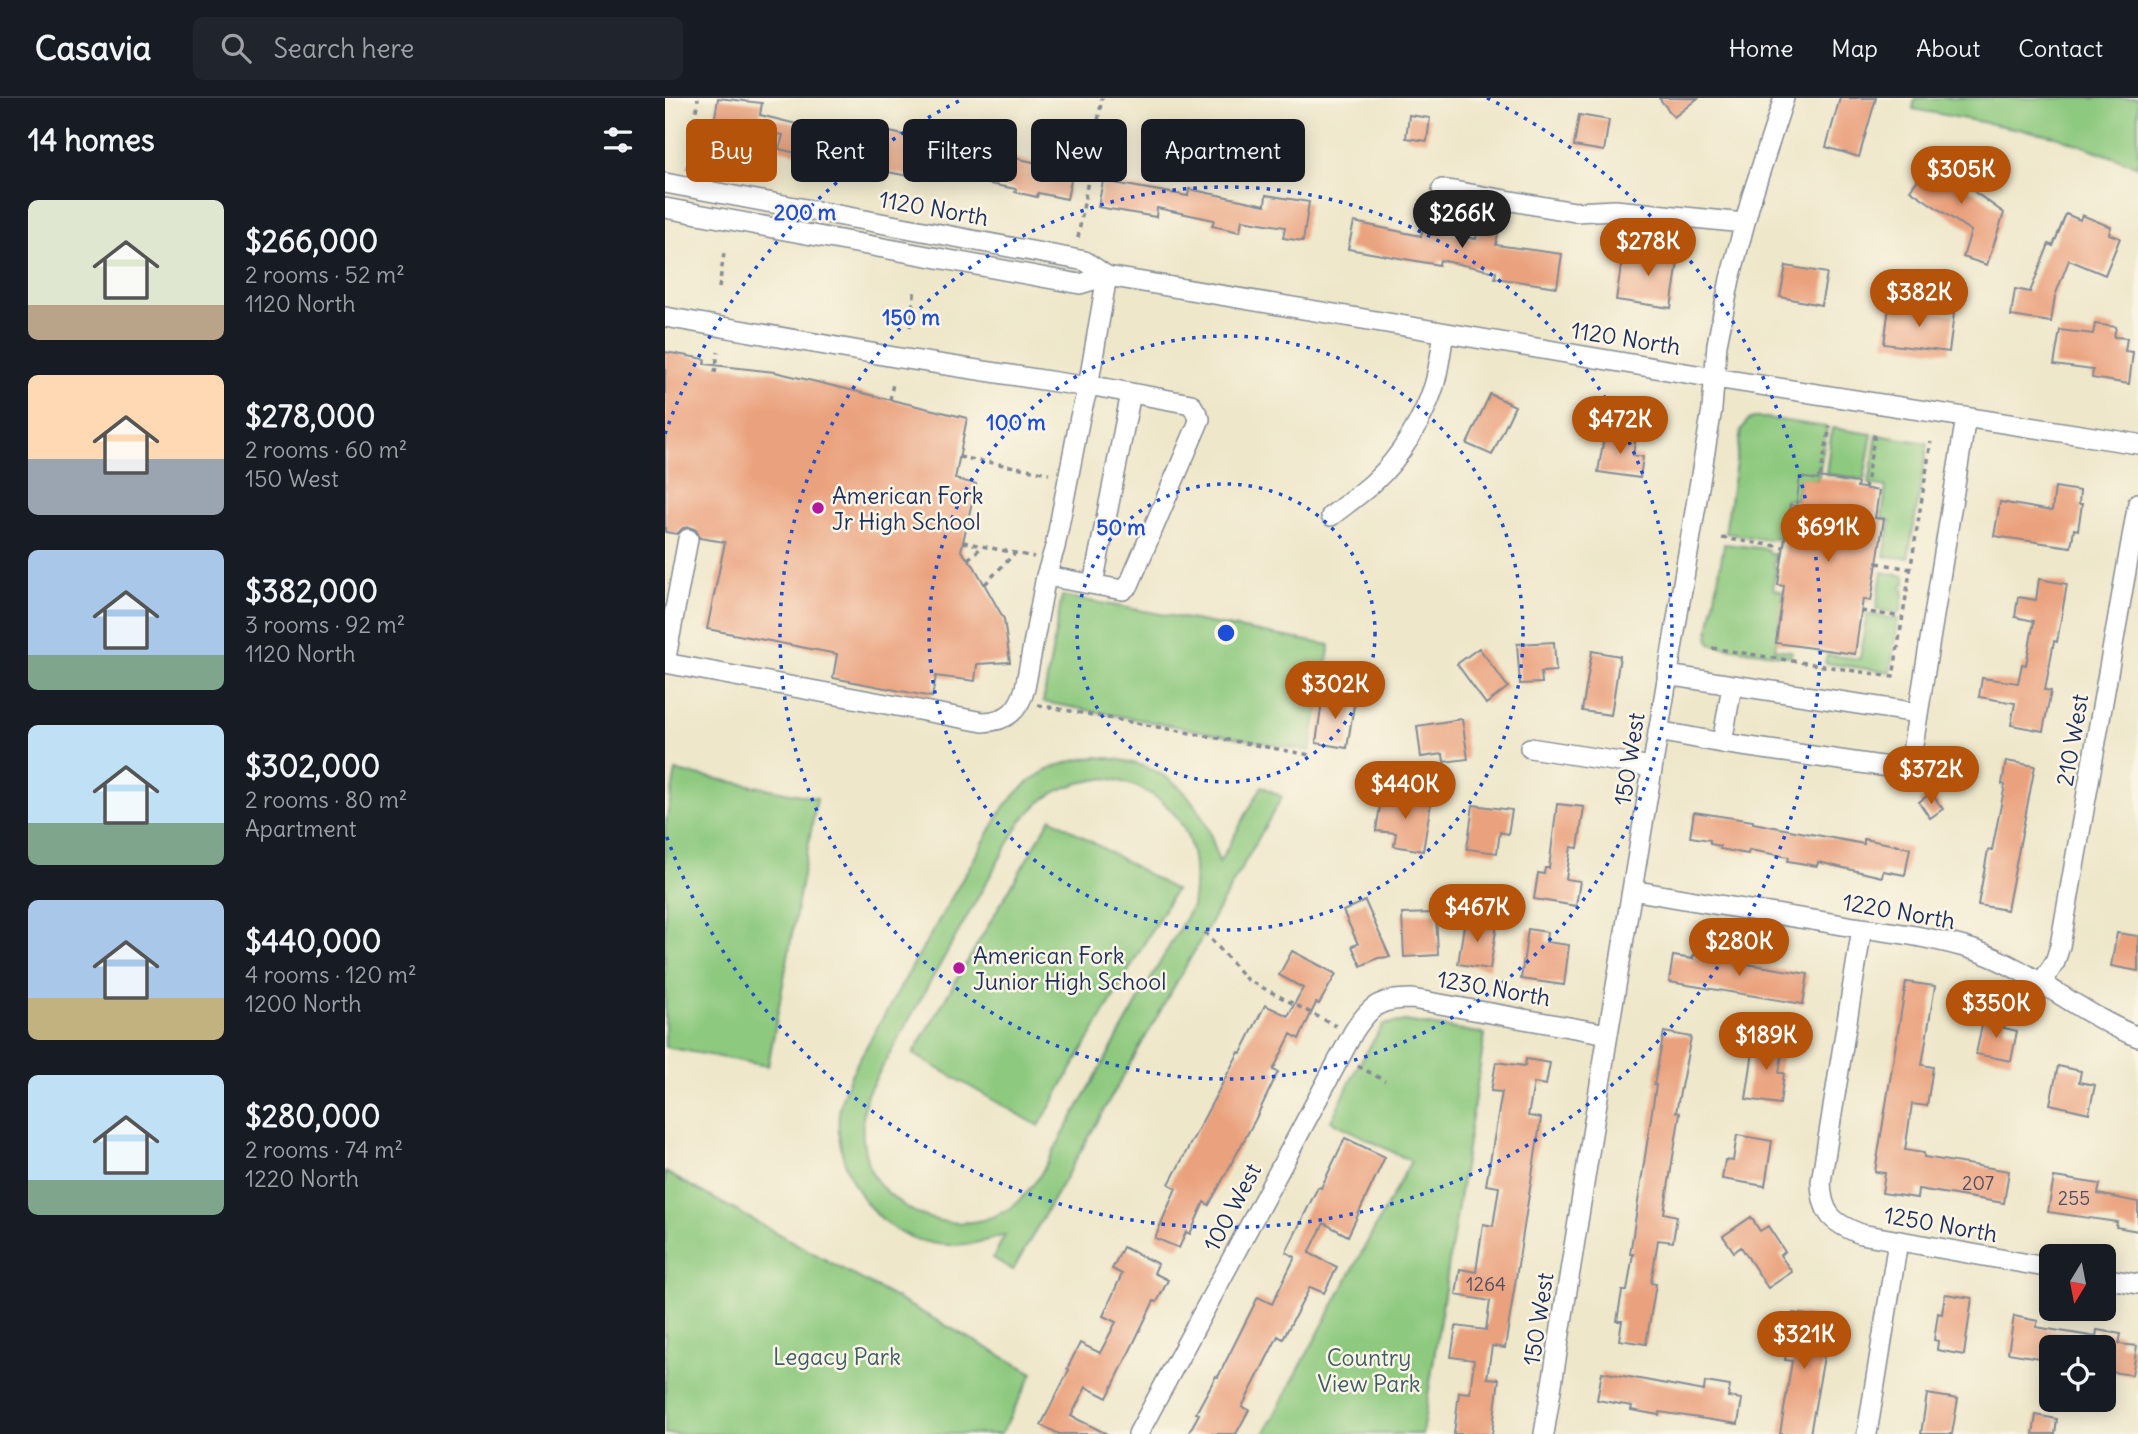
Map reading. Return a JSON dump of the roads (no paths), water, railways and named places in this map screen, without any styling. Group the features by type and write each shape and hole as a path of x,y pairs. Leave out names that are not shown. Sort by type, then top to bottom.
{"street":[{"name":"150 West","path":"1544,1434 1712,409 1717,344 1744,223 1784,98"},
{"name":"1120 North","path":"665,183 1085,261 1107,276 1715,378 2138,444"},
{"path":"1442,189 1576,212 1615,210 1744,223"},
{"name":"1120 North","path":"665,208 1080,284 1107,276"},
{"path":"688,539 665,663 969,719 995,722 1011,715 1021,704 1088,386 1107,276"},
{"path":"665,317 900,358 1191,404 1200,419 1129,585 1123,590 1047,576"},
{"path":"1331,516 1375,482 1411,433 1435,383 1444,333"},
{"path":"1093,584 1131,393"},
{"path":"1658,732 1909,770 1966,417"},
{"name":"210 West","path":"2042,982 2055,962 2060,946 2138,503"},
{"path":"1667,675 1918,713"},
{"path":"1722,743 1732,686"},
{"path":"1530,748 1652,767"},
{"name":"1220 North","path":"1632,890 1971,949 2005,961 2088,1013 2138,1037"},
{"name":"1250 North","path":"1862,928 1821,1182 1822,1199 1828,1214 1842,1227 1861,1234 2039,1266"},
{"name":"1230 North","path":"1373,1006 1389,999 1412,999 1608,1034"},
{"name":"100 West","path":"1138,1434 1348,1043 1373,1006"},
{"path":"1867,1434 1898,1241"},
{"path":"2116,1280 2138,1284"}],"place":[{"name":"American Fork Jr High School","path":"818,508"},
{"name":"American Fork Junior High School","path":"959,968"}],"park label":[{"name":"Legacy Park","path":"837,1356"},
{"name":"Country View Park","path":"1369,1370"}]}
